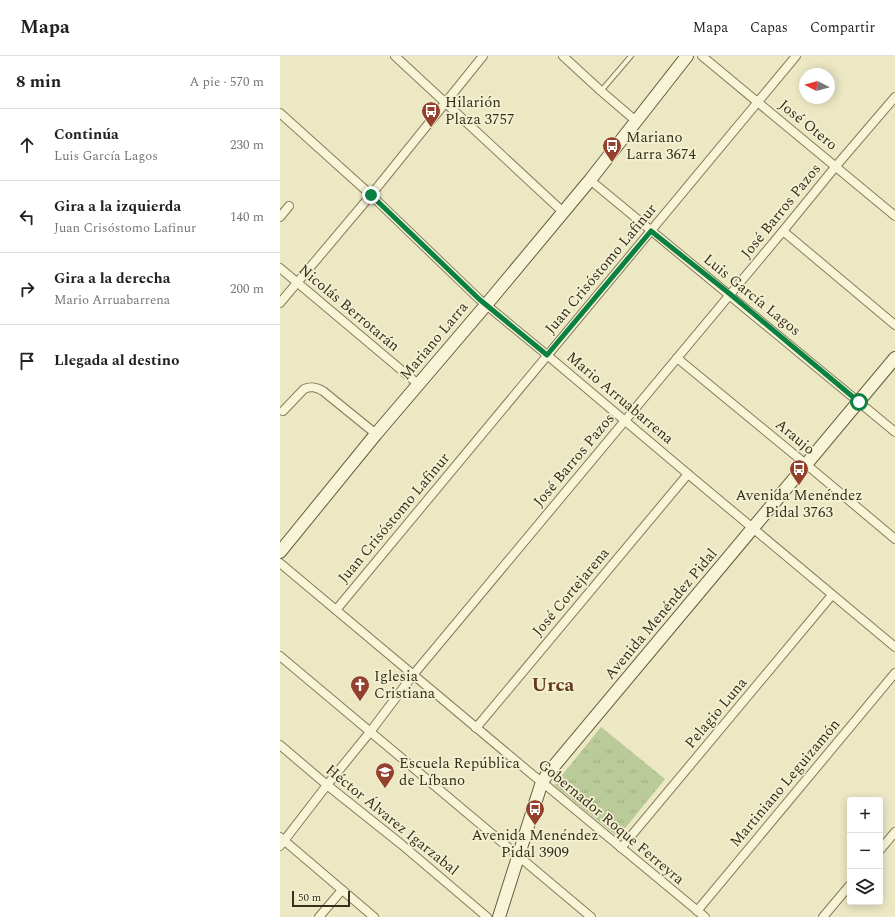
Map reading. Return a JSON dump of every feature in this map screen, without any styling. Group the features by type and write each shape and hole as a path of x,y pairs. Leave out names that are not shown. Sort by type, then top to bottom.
{"main road":[{"name":"Mariano Larra","path":"280,552 376,434 590,180 687,56"},
{"name":"Avenida Menéndez Pidal","path":"499,917 542,782 549,772 895,358"}],"street":[{"path":"394,56 563,212"},
{"path":"280,303 371,195 483,56"},
{"path":"563,56 636,121"},
{"name":"José Otero","path":"702,56 895,216"},
{"name":"Juan Crisóstomo Lafinur","path":"336,610 796,56"},
{"name":"José Barros Pazos","path":"281,841 370,732 413,675 836,166 892,106 895,97"},
{"name":"Mario Arruabarrena","path":"280,113 371,195 486,305 895,647"},
{"name":"Luis García Lagos","path":"590,180 730,294 895,432"},
{"path":"280,217 289,206"},
{"path":"783,231 895,325"},
{"name":"Nicolás Berrotarán","path":"280,268 418,384"},
{"name":"Araujo","path":"677,358 895,539"},
{"path":"283,411 308,387 318,388 376,434"},
{"name":"José Cortejarena","path":"476,728 688,474"},
{"name":"Gobernador Roque Ferreyra","path":"280,563 476,728 705,917"},
{"name":"Pelagio Luna","path":"622,848 832,595"},
{"path":"280,656 591,917"},
{"name":"Martiniano Leguizamón","path":"697,911 895,673"},
{"name":"Héctor Álvarez Igarzabal","path":"280,745 487,917"},
{"path":"883,846 895,832"},
{"path":"281,841 374,917"},
{"path":"823,917 847,889"},
{"path":"319,917 342,890"}],"lane":[{"path":"601,91 631,56"}],"green space":[{"path":"601,727 665,779 618,837 554,785"}],"place":[{"name":"Hilarión Plaza 3757","path":"431,128"},
{"name":"Mariano Larra 3674","path":"612,163"},
{"name":"Avenida Menéndez Pidal 3763","path":"799,486"},
{"name":"Iglesia Cristiana","path":"360,702"},
{"name":"Escuela República de Líbano","path":"385,789"},
{"name":"Avenida Menéndez Pidal 3909","path":"535,826"}],"district":[{"name":"Urca","path":"553,685"}],"route":[{"path":"371,195 479,299 547,355 651,231 730,294 859,402"}]}
